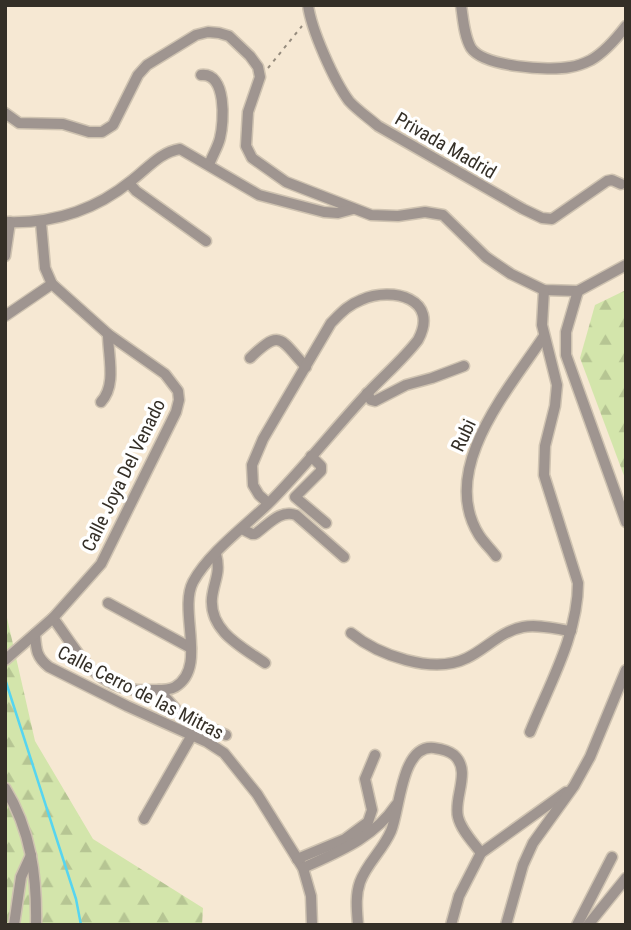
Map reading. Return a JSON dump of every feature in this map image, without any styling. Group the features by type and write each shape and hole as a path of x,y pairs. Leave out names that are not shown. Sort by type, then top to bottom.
{"street":[{"path":"461,5 466,34 472,49 486,59 504,64 571,67 604,51 626,26"},
{"name":"Privada Madrid","path":"309,11 331,67 349,100 363,114 523,209 542,218 552,219 607,181 621,184"},
{"path":"5,113 19,123 63,124 89,132 102,132 113,125 138,75 147,65 195,35 208,32 229,36 250,56 259,72 246,128 246,146 252,159 286,182 371,215 398,216 425,212 443,215 486,257 511,274 544,290 578,291 626,265"},
{"path":"201,75 213,78 221,92 223,118 220,139 209,165"},
{"path":"5,256 7,222 41,223 84,210 129,183 171,150 180,149 259,195 324,212 338,213 353,209"},
{"path":"129,183 136,191 205,241"},
{"path":"5,316 52,284 45,268 41,223"},
{"name":"Calle Joya Del Venado","path":"52,284 108,334 165,374 173,382 179,400 176,412 133,495 105,557 53,618"},
{"path":"530,732 571,631 577,612 578,583 544,475 545,446 557,385 544,336 544,290"},
{"path":"578,291 568,322 566,355 626,522"},
{"path":"5,660 53,618 89,669 126,689 159,690 173,688 182,682 188,672 191,648 187,599 192,582 216,554 268,503 312,456 367,393 409,352 424,330 425,317 411,299 398,295 380,295 362,300 345,308 331,323 263,439 252,465 253,485 268,503"},
{"path":"101,402 109,394 111,385 108,334"},
{"name":"Rubi","path":"496,556 478,533 467,500 467,471 480,436 544,336"},
{"path":"250,358 267,341 277,340 285,344 306,367"},
{"path":"367,393 371,400 375,401 406,385 464,366"},
{"path":"312,456 321,466 321,471 295,497 326,523"},
{"path":"242,529 256,534 282,514 289,513 296,515 344,557"},
{"path":"216,554 219,572 212,599 216,622 228,637 265,663"},
{"path":"107,603 191,648"},
{"path":"351,633 365,644 407,660 446,665 466,658 506,632 523,626 571,631"},
{"name":"Calle Cerro de las Mitras","path":"35,634 36,653 49,667 224,753 257,794 300,863 311,896 312,925"},
{"path":"506,925 523,865 533,843 574,786 590,757 626,670"},
{"path":"159,690 181,715 226,735"},
{"path":"144,819 192,735"},
{"path":"358,925 356,900 359,884 390,835 404,774 419,751 430,747 443,749 453,754 460,762 462,776 456,806 458,820 481,853"},
{"path":"300,863 345,839 368,821 372,810 365,779 375,755"},
{"path":"451,925 459,896 481,853 574,786"},
{"path":"5,788 18,813 31,855 37,887 36,925"},
{"path":"300,863 351,846 373,831 390,815 400,800"},
{"path":"14,925 21,877 31,855"},
{"path":"577,925 612,857"},
{"path":"588,925 626,878"}],"path":[{"path":"259,72 309,11"}],"green space":[{"path":"626,290 626,481 580,358 595,305"},
{"path":"5,609 35,741 93,839 203,908 202,925 5,925"}],"waterway":[{"path":"5,679 76,899 81,925"}]}
